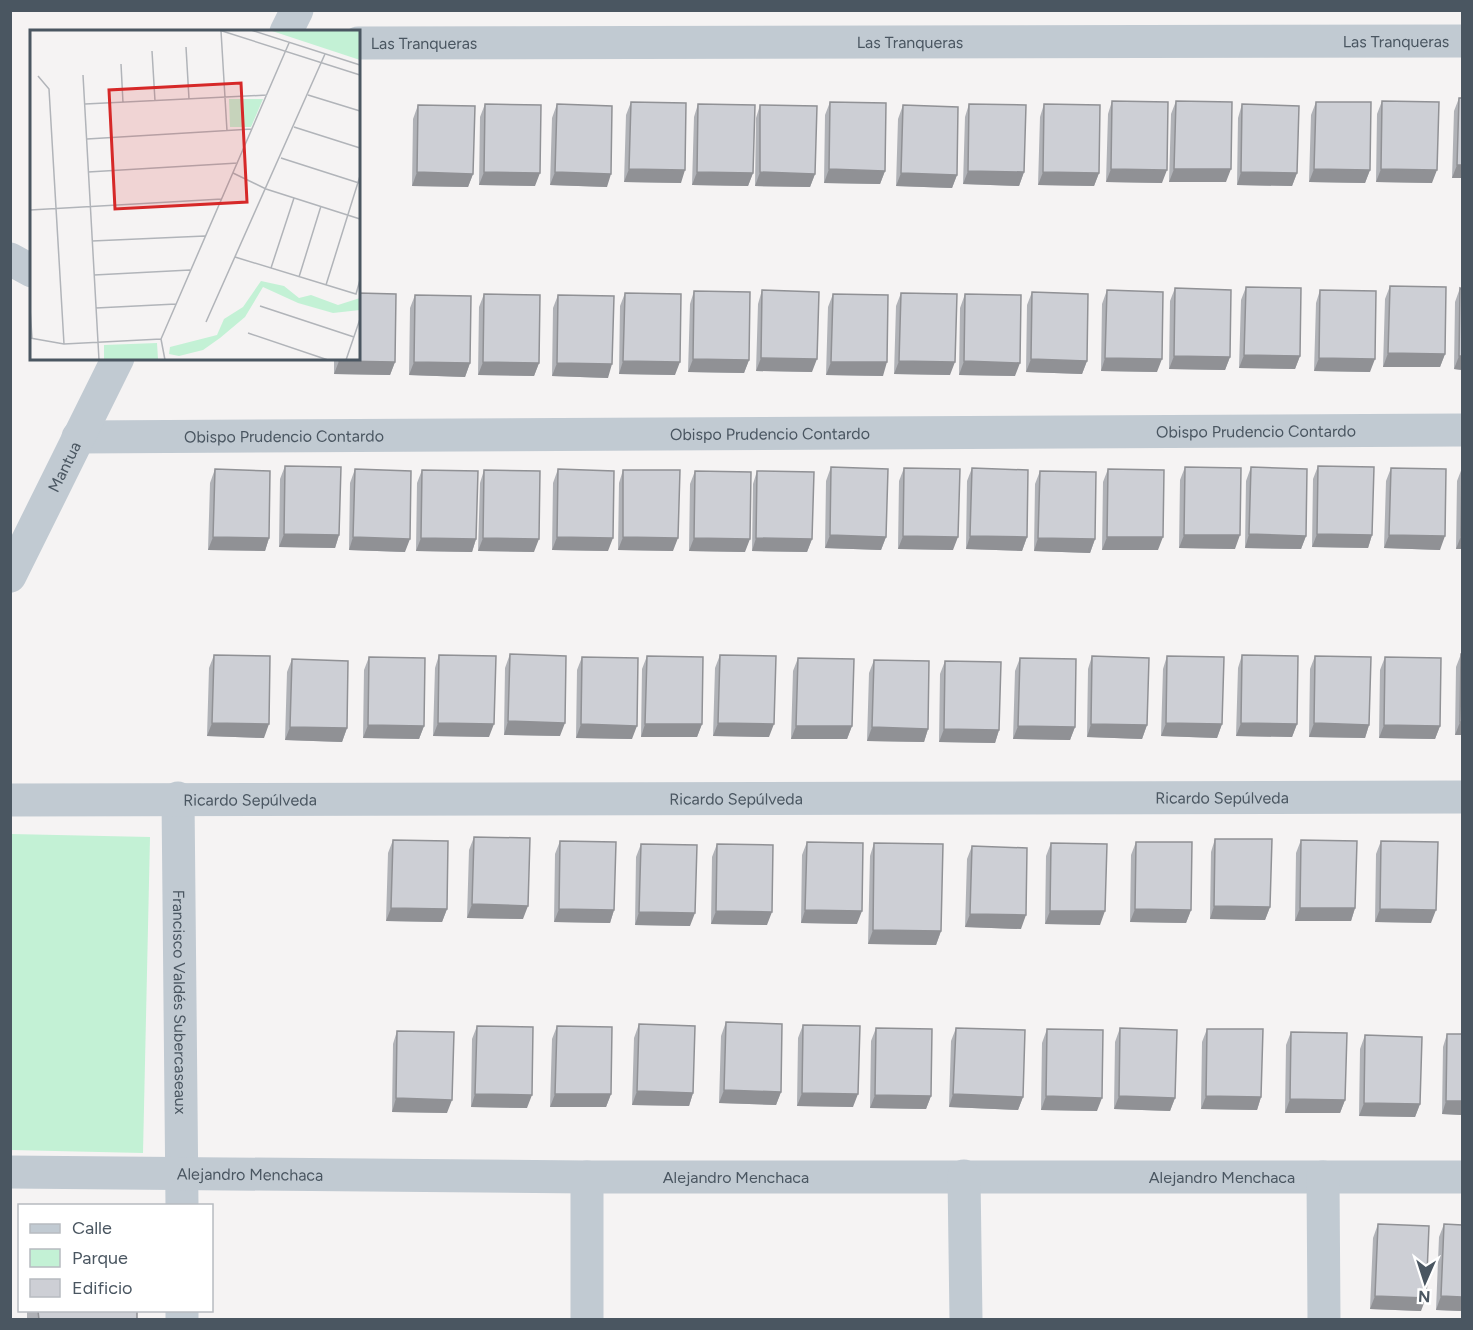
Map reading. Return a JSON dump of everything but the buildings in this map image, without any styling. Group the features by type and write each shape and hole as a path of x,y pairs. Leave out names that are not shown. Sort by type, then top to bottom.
{"street":[{"path":"287,30 297,10"},
{"name":"Las Tranqueras","path":"360,44 1462,41"},
{"path":"10,259 30,270"},
{"name":"Mantua","path":"10,576 117,360"},
{"name":"Obispo Prudencio Contardo","path":"78,437 1462,430"},
{"name":"Ricardo Sepúlveda","path":"10,800 1462,797"},
{"name":"Francisco Valdés Subercaseaux","path":"178,798 182,1204"},
{"name":"Alejandro Menchaca","path":"10,1172 587,1177 1462,1177"},
{"path":"964,1176 966,1320"},
{"path":"587,1177 587,1320"},
{"path":"1323,1177 1324,1320"}],"green space":[{"path":"11,834 150,837 143,1153 11,1150"}]}
